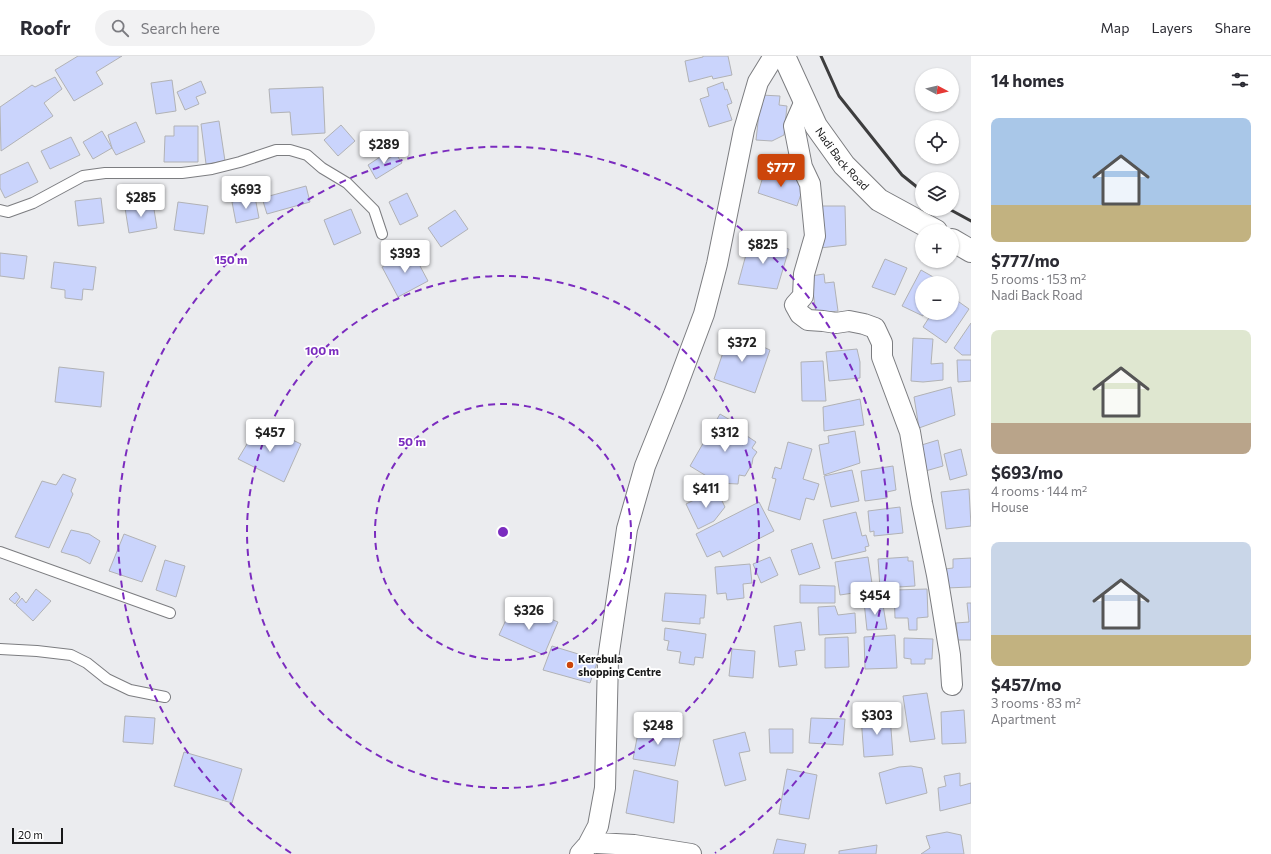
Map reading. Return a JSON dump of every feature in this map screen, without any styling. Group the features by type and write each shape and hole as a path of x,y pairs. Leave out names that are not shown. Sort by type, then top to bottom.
{"highway":[{"name":"Nadi Back Road","path":"784,56 816,126 844,166 879,200 923,224"},
{"path":"959,244 971,251"}],"street":[{"path":"585,847 598,826 605,788 608,659 627,529 645,466 704,314 717,264 744,130 758,82 774,56"},
{"path":"805,102 794,126 802,167 810,184 815,236 804,274 803,296 795,305 800,314 808,320 836,323 849,321 875,328 882,343 882,357 910,432 922,503 937,576 950,655 952,685"},
{"path":"585,847 597,843 634,845 691,854"}],"lane":[{"path":"0,210 8,212 33,203 83,176 105,173 182,173 212,170 276,150 290,150 307,155 322,168 347,183 374,210 382,234"},
{"path":"0,552 170,613"},
{"path":"0,649 37,651 71,656 87,663 107,679 130,690 165,697"}],"building":[{"path":"78,56 122,56 96,72 103,84 74,101 55,70"},
{"path":"703,56 728,56 732,75 713,79 712,76 689,82 685,61"},
{"path":"55,77 62,89 44,103 53,116 1,151 0,107 32,85 35,87"},
{"path":"172,80 176,111 156,114 151,83"},
{"path":"201,81 206,93 196,97 199,104 185,110 177,92"},
{"path":"723,82 725,90 727,89 732,103 727,105 732,120 709,127 700,99 709,96 707,88"},
{"path":"323,87 325,133 292,135 290,112 271,113 269,89"},
{"path":"761,95 780,96 779,105 787,106 784,135 772,141 756,140"},
{"path":"219,121 225,161 206,164 201,124"},
{"path":"136,122 145,142 116,155 108,135"},
{"path":"341,125 355,141 338,156 324,140"},
{"path":"174,126 198,126 198,162 164,162 165,136 174,136"},
{"path":"102,131 112,148 93,159 83,142"},
{"path":"71,137 80,155 50,169 41,151"},
{"path":"396,154 402,163 376,179 368,165 383,155 386,160"},
{"path":"28,162 38,182 5,198 0,188 0,175"},
{"path":"765,170 805,182 797,206 758,193"},
{"path":"306,186 310,202 267,214 262,198"},
{"path":"407,193 418,216 400,225 389,202"},
{"path":"255,197 259,218 236,223 232,202"},
{"path":"101,198 104,223 78,226 75,201"},
{"path":"178,202 208,206 204,234 174,230"},
{"path":"153,203 157,228 129,233 125,208"},
{"path":"821,206 845,206 846,245 820,248"},
{"path":"351,209 361,233 334,245 324,220"},
{"path":"455,210 468,229 441,247 428,228"},
{"path":"750,240 789,249 777,289 738,284"},
{"path":"412,251 428,281 398,297 382,267"},
{"path":"0,253 27,256 24,279 0,276"},
{"path":"885,259 907,268 895,295 872,287"},
{"path":"54,262 96,267 93,290 83,289 82,300 65,298 65,290 51,288"},
{"path":"921,270 932,276 918,276"},
{"path":"824,274 825,283 834,282 838,311 816,314 811,276"},
{"path":"915,281 915,312 902,306"},
{"path":"959,302 969,309 946,343 923,327 928,320 959,320"},
{"path":"971,323 971,355 962,355 954,348"},
{"path":"730,332 770,350 755,393 714,379"},
{"path":"913,338 933,339 931,364 943,363 943,380 923,382 911,381"},
{"path":"857,349 860,362 860,378 829,381 826,352"},
{"path":"957,360 971,360 971,381 958,382"},
{"path":"823,361 826,401 802,401 801,362"},
{"path":"59,367 104,372 101,407 55,402"},
{"path":"951,387 955,415 919,428 914,397"},
{"path":"860,399 864,425 824,431 823,407"},
{"path":"720,414 737,424 740,421 745,426 744,434 756,442 752,448 757,452 753,458 752,464 745,476 739,475 738,484 718,483 690,466"},
{"path":"259,424 301,444 284,482 238,459"},
{"path":"855,431 860,463 824,475 819,445 829,443 828,436"},
{"path":"938,440 943,466 922,472 915,447"},
{"path":"788,442 812,449 803,479 819,484 814,500 806,498 800,520 768,510 776,479 772,478 775,467 781,469"},
{"path":"961,449 967,475 950,480 944,454"},
{"path":"893,466 896,490 887,492 887,498 865,501 861,471"},
{"path":"852,470 859,501 831,507 824,476"},
{"path":"63,474 76,479 71,491 73,494 49,548 15,537 42,481 56,485"},
{"path":"716,489 725,507 714,521 698,529 686,504"},
{"path":"969,489 971,526 946,529 941,492"},
{"path":"759,502 774,531 723,557 720,551 707,557 696,534"},
{"path":"900,507 903,533 874,536 874,531 870,532 868,511"},
{"path":"856,512 862,536 866,535 869,546 865,547 866,551 832,559 823,520"},
{"path":"71,530 89,534 100,541 90,564 78,557 61,552"},
{"path":"124,534 156,546 142,582 109,571"},
{"path":"812,543 820,568 799,575 791,550"},
{"path":"770,557 778,575 761,583 753,564"},
{"path":"868,557 873,590 840,595 835,562"},
{"path":"908,557 908,561 913,561 915,586 880,588 878,559"},
{"path":"971,558 971,587 946,588 945,569 953,568 953,559"},
{"path":"165,560 185,566 176,597 156,590"},
{"path":"750,564 752,583 743,584 744,598 727,600 726,593 717,594 715,567"},
{"path":"800,585 835,586 835,603 800,603"},
{"path":"36,589 51,601 33,621 16,605 22,598 26,603"},
{"path":"927,589 928,617 917,618 917,630 909,630 908,618 895,618 894,590"},
{"path":"16,592 20,597 15,604 9,599"},
{"path":"665,593 706,595 704,618 700,618 700,624 662,621"},
{"path":"878,600 878,606 883,605 887,629 867,630 864,602"},
{"path":"967,603 971,603 971,640 958,640 956,623 969,622"},
{"path":"835,606 838,615 855,613 856,633 819,635 818,607"},
{"path":"511,609 537,620 539,614 558,622 544,655 499,635"},
{"path":"801,622 805,650 795,651 797,665 779,667 774,626"},
{"path":"665,628 706,634 703,658 695,657 694,665 679,663 681,652 667,650 669,641 664,640"},
{"path":"895,635 897,668 865,669 864,637"},
{"path":"848,637 849,667 825,668 825,638"},
{"path":"904,638 933,639 932,659 925,659 925,664 911,664 911,659 904,658"},
{"name":"Kerebula shopping Centre","path":"552,646 598,660 590,683 543,670"},
{"path":"732,649 755,651 753,678 729,676"},
{"path":"927,693 935,739 910,742 903,696"},
{"path":"964,710 966,743 942,744 941,712"},
{"path":"125,716 155,718 153,744 123,742"},
{"path":"890,716 893,755 864,757 861,717"},
{"path":"811,718 845,719 843,745 809,743"},
{"path":"651,725 682,731 675,766 633,759 638,733 649,735"},
{"path":"769,729 793,729 793,753 770,753"},
{"path":"745,732 750,751 739,753 746,780 725,786 713,740"},
{"path":"184,752 242,769 232,803 174,786"},
{"path":"911,766 922,768 927,793 886,804 879,773 899,767"},
{"path":"787,769 817,775 809,819 779,814"},
{"path":"634,770 678,781 674,823 626,813"},
{"path":"960,773 960,786 971,783 971,803 940,811 938,788 946,786 944,776"},
{"path":"947,832 961,835 964,854 921,854 930,848 926,836"},
{"path":"777,839 806,844 804,854 773,854"},
{"path":"877,845 876,854 839,854 839,851"}],"railway":[{"path":"821,56 839,96 902,175 915,185"},
{"path":"959,214 971,221"}],"place":[{"name":"Kerebula shopping Centre","path":"570,665"}]}
